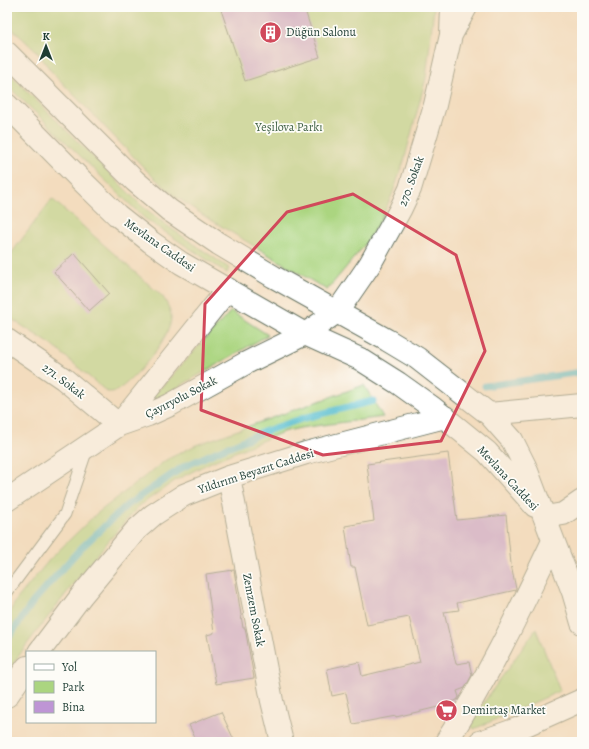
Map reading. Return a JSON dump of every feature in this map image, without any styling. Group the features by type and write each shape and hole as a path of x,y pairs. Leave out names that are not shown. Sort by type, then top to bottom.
{"street":[{"path":"451,35 452,7"},
{"path":"451,35 466,7"},
{"name":"270. Sokak","path":"337,312 370,264 410,189 435,105 451,35"},
{"path":"7,53 135,181 169,210 220,244 274,277 416,358 489,414 512,440 525,466 553,541 577,591 582,623"},
{"name":"Mevlana Caddesi","path":"7,105 117,215 151,242 181,263 305,334 360,359 398,383 439,413 486,452 545,517"},
{"path":"119,425 228,289"},
{"name":"Çayıryolu Sokak","path":"7,500 119,425 148,415 170,405 246,363 305,334 337,312"},
{"name":"271. Sokak","path":"7,340 64,379 119,425"},
{"path":"489,414 582,405"},
{"name":"Yıldırım Beyazıt Caddesi","path":"39,651 82,595 136,530 153,515 184,495 229,477 439,413"},
{"name":"Zemzem Sokak","path":"229,477 272,701 282,742"},
{"path":"545,517 563,514 582,501"},
{"path":"446,742 482,683 513,625 553,541"},
{"path":"7,696 26,668"},
{"path":"480,742 582,700"}],"lane":[{"path":"7,592 65,514 88,445"}],"highlighted area":[{"path":"353,194 456,255 485,351 441,441 323,455 201,410 205,304 287,212"}],"green space":[{"name":"Yeşilova Parkı","path":"7,7 434,7 426,78 404,161 392,195 380,221 363,247 327,290 206,217 175,196 152,176 51,71 38,53 7,24"},
{"path":"7,71 142,206 169,227 229,268 227,273 144,218 7,85"},
{"path":"52,199 163,297 170,309 170,326 159,347 132,378 113,392 107,392 52,345 7,316 7,259"},
{"path":"231,311 268,335 142,408"},
{"path":"364,385 383,417 300,428 283,432 211,462 176,480 139,506 86,568 27,644 7,673 7,617 17,599 50,559 95,515 166,460 196,445"},
{"path":"536,629 560,691 474,729 469,723"}],"building":[{"name":"Düğün Salonu","path":"220,7 304,7 320,57 245,81"},
{"path":"74,253 109,293 89,311 54,272"},
{"path":"448,453 457,520 506,515 511,564 516,590 457,603 459,610 444,612 456,664 469,662 472,675 465,688 457,691 459,697 457,700 438,707 396,717 353,724 346,693 332,696 327,669 359,662 362,676 420,662 409,617 367,625 355,567 351,567 345,526 374,521 367,464"},
{"path":"234,570 243,628 245,628 254,678 216,684 207,635 214,633 206,574"},
{"path":"221,712 235,742 197,742 189,725"}],"waterway":[{"path":"485,386 582,372"},
{"path":"7,640 33,602 79,550 126,506 183,467 266,431 304,418 373,401"}],"place":[{"name":"Düğün Salonu","path":"270,32"},
{"name":"Demirtaş Market","path":"447,710"}]}
